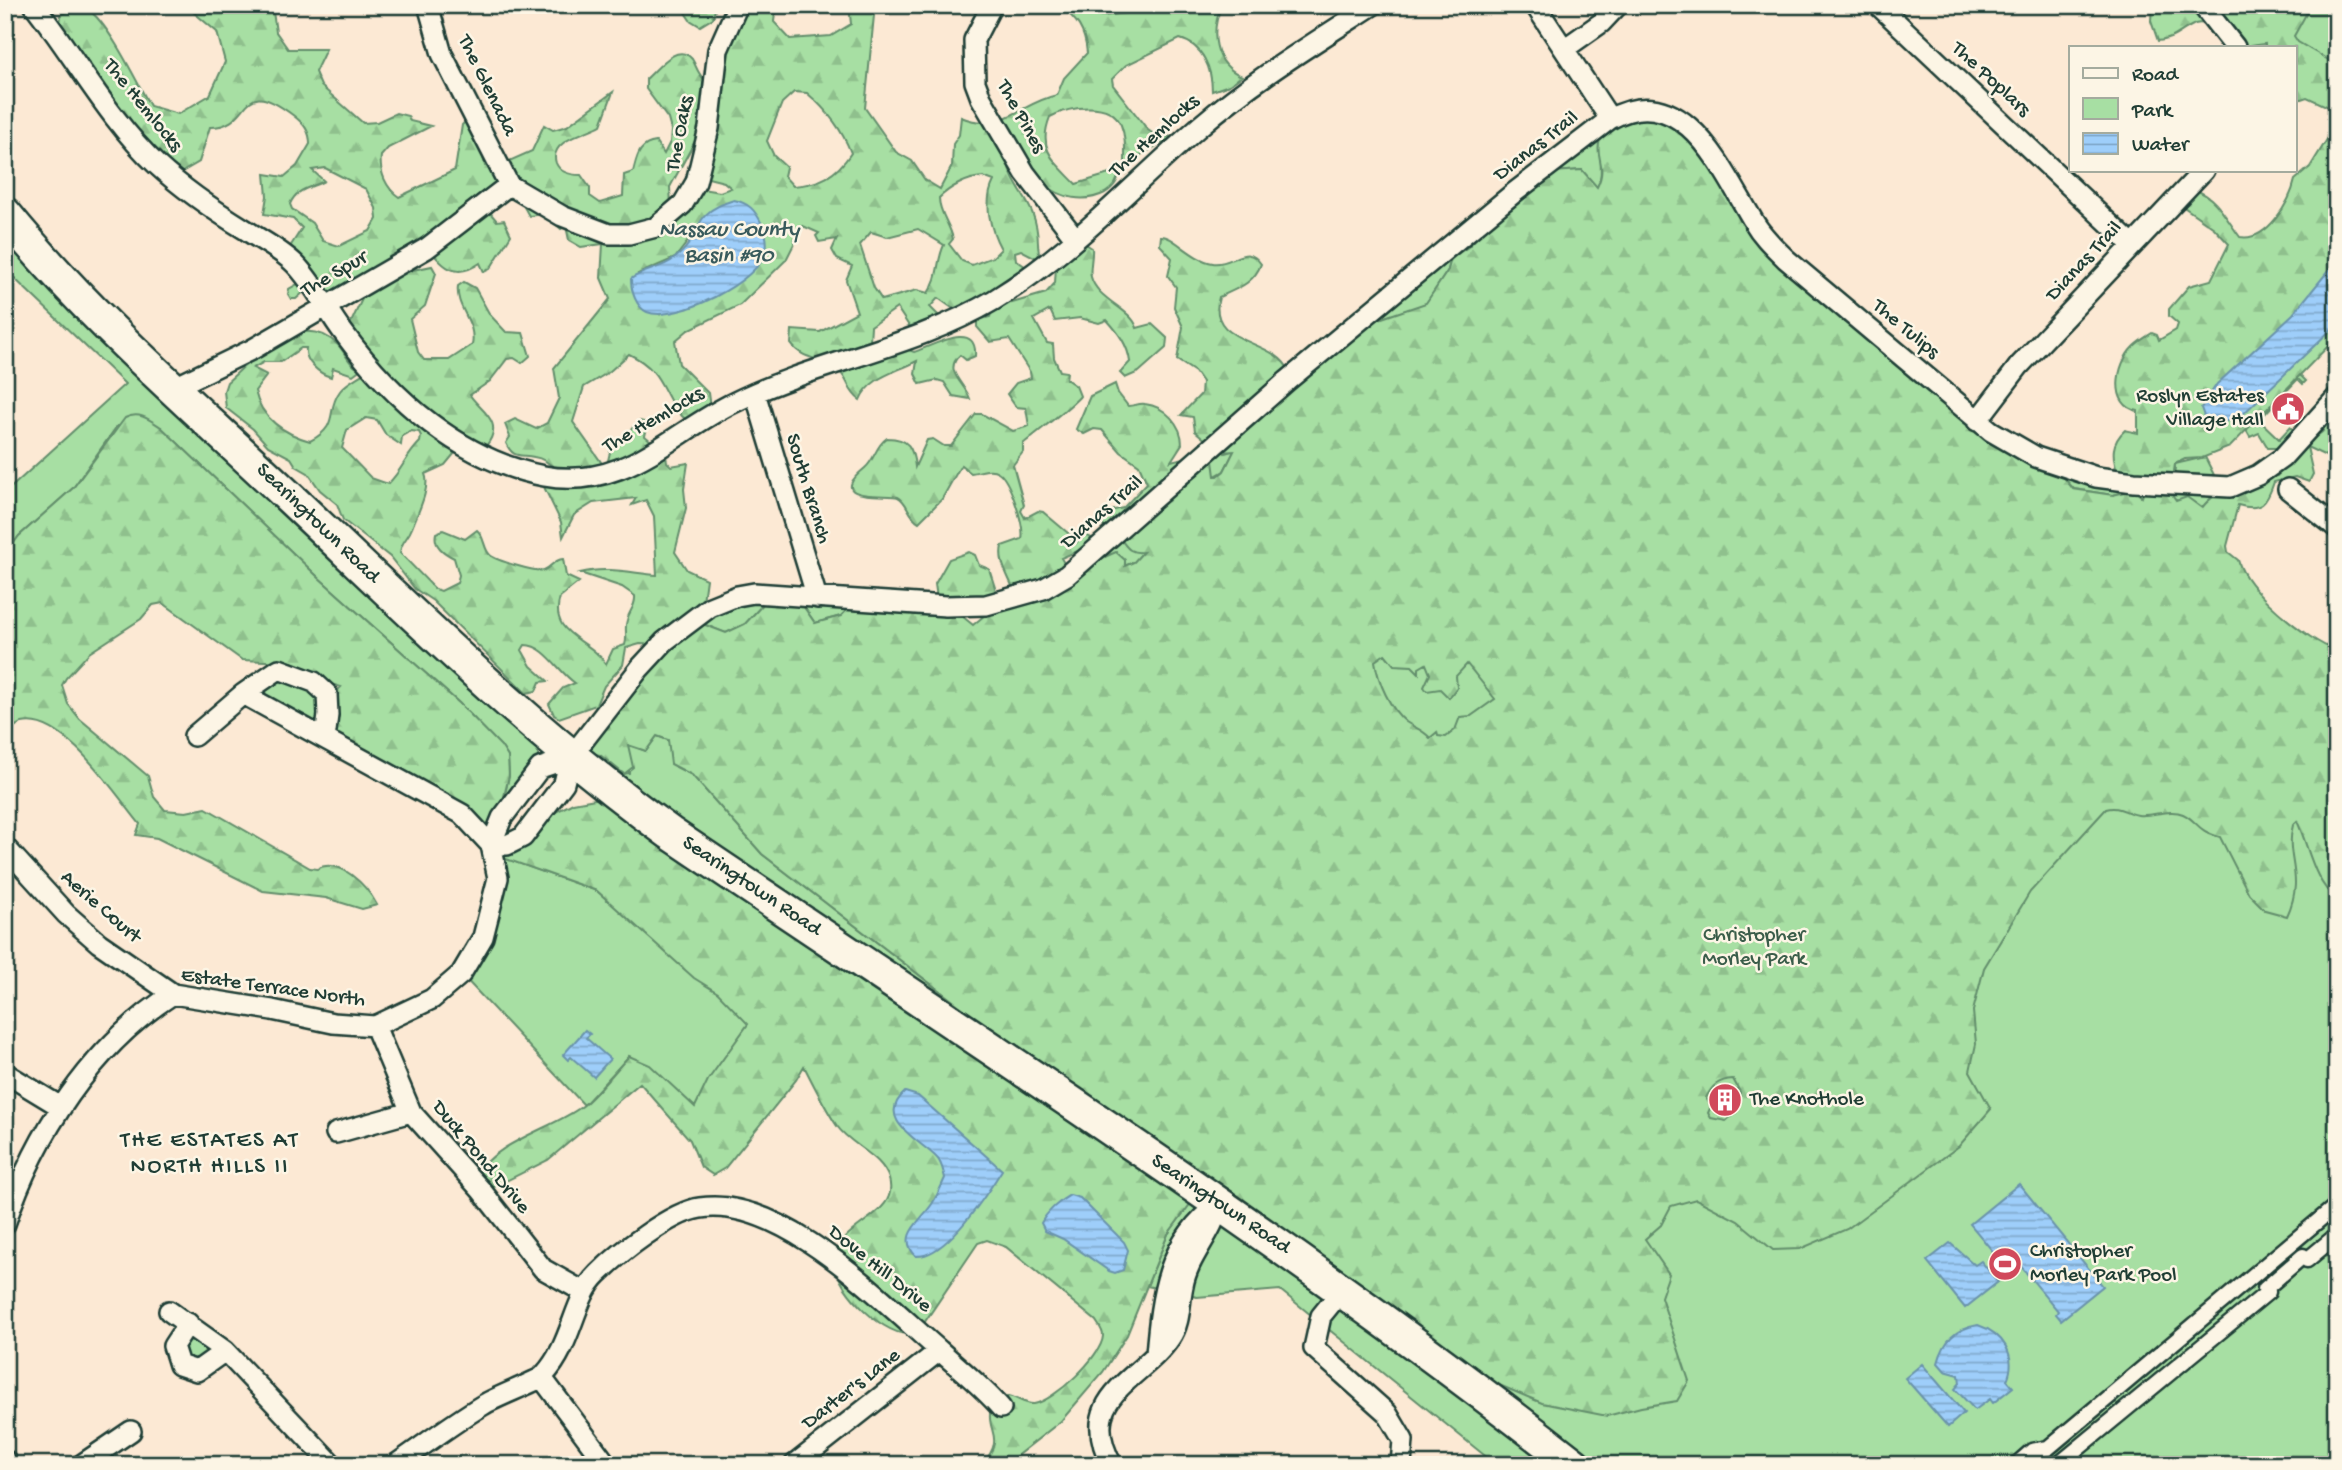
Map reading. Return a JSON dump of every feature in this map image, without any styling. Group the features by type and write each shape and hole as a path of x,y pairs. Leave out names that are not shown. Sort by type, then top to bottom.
{"main road":[{"name":"Searingtown Road","path":"5,214 78,297 423,627 570,758 670,833 1343,1289 1442,1361 1575,1465"}],"street":[{"name":"The Hemlocks","path":"34,5 156,165 212,209 287,257 302,272 371,370 414,412 481,453 546,477 580,479 626,468 719,410 755,393 940,327 991,302 1034,274 1076,239 1218,111 1373,5"},
{"name":"The Glenada","path":"428,5 442,54 509,185"},
{"name":"The Oaks","path":"509,185 562,216 609,234 644,231 671,216 689,193 702,164 718,50 738,5"},
{"name":"The Pines","path":"992,5 974,40 975,82 981,98 1025,173 1076,239"},
{"path":"1535,5 1610,119"},
{"path":"1564,49 1601,23 1618,5"},
{"name":"The Poplars","path":"1878,5 2132,245"},
{"path":"2202,5 2234,46"},
{"name":"The Tulips","path":"1610,119 1627,111 1652,111 1677,119 1693,128 1709,145 1769,243 1977,421 2036,457 2096,477 2225,488 2258,475 2282,458 2337,397"},
{"name":"Dianas Trail","path":"570,758 640,668 665,642 701,612 744,594 946,606 986,605 1044,589 1067,575 1287,381 1515,192 1610,119"},
{"name":"Dianas Trail","path":"1977,421 2019,366 2202,172"},
{"name":"The Spur","path":"173,388 253,349 428,248 509,185"},
{"name":"South Branch","path":"755,393 817,598"},
{"path":"2288,489 2337,528"},
{"path":"194,736 243,694 279,669 314,682 327,694 325,739"},
{"path":"243,694 462,814 491,845 507,845 523,837 564,783 570,758"},
{"path":"491,845 502,818 540,768 570,758"},
{"name":"Estate Terrace North","path":"5,1224 61,1107 116,1039 133,1022 173,994 333,1023 375,1026 432,999 461,974 483,937 498,878 491,845"},
{"name":"Aerie Court","path":"5,847 83,928 173,994"},
{"name":"Duck Pond Drive","path":"375,1026 411,1112 481,1191 543,1269 584,1292"},
{"path":"5,1073 61,1107"},
{"path":"337,1133 411,1112"},
{"path":"1112,1465 1102,1436 1110,1398 1122,1382 1156,1354 1176,1328 1186,1274 1215,1222 1219,1204"},
{"path":"2015,1465 2032,1451 2048,1448 2337,1205"},
{"name":"Dove Hill Drive","path":"542,1378 570,1335 584,1292 598,1273 666,1222 698,1208 730,1208 779,1226 820,1248 892,1306 939,1351 976,1380 1001,1408"},
{"path":"2292,1242 2307,1260 2337,1235"},
{"path":"2264,1289 2303,1256"},
{"path":"2057,1465 2267,1292 2253,1275"},
{"path":"1343,1289 1321,1316 1314,1348 1387,1413 1403,1440 1401,1465"},
{"path":"169,1311 225,1351 333,1465"},
{"path":"188,1323 173,1346 178,1365 197,1371 225,1351"},
{"path":"2187,1331 2200,1347"},
{"name":"Darter's Lane","path":"794,1465 939,1351"},
{"path":"395,1465 483,1404 514,1388 542,1378 607,1465"},
{"path":"81,1465 131,1431"},
{"path":"5,1460 7,1465"}],"green space":[{"name":"Christopher Morley Park","path":"178,5 272,5 276,32 288,49 326,49 315,72 321,86 363,123 377,122 396,113 408,116 410,121 431,126 388,148 381,156 384,179 399,197 455,170 462,125 466,121 481,147 485,166 500,165 532,151 544,125 553,130 567,126 613,92 601,125 563,143 555,155 560,169 581,175 590,188 590,196 600,203 623,196 624,175 633,172 639,152 645,146 656,142 664,154 670,142 668,119 646,89 646,79 668,59 680,53 692,59 703,78 711,71 737,5 776,5 774,22 790,39 831,36 851,24 849,5 875,5 865,108 896,152 912,161 925,180 940,189 952,166 953,144 959,135 961,117 988,122 1000,120 1057,95 1064,78 1087,53 1079,26 1059,5 1085,5 1102,16 1143,11 1143,5 1222,5 1216,25 1217,46 1225,64 1242,76 1229,85 1212,91 1205,59 1195,47 1180,39 1126,65 1112,79 1113,85 1148,130 1155,135 1172,137 1125,164 1123,130 1116,117 1108,111 1078,108 1050,117 1045,138 1055,161 1076,184 1119,171 1117,181 1108,191 1089,198 1065,196 1043,183 1027,162 1007,160 1010,172 1034,217 1039,253 1038,259 1021,250 1015,252 1016,260 1029,269 1010,298 1012,303 1046,293 1055,283 1056,266 1081,241 1092,248 1091,277 1100,292 1129,315 1137,328 1152,324 1167,338 1166,348 1139,372 1125,378 1120,373 1130,362 1127,350 1119,334 1107,320 1099,323 1080,318 1055,321 1050,310 1034,319 1047,343 1053,344 1054,358 1060,371 1067,372 1066,379 1076,386 1080,396 1023,444 1023,452 1013,465 1024,505 1021,511 1025,518 1038,511 1043,512 1074,538 1076,543 1084,534 1095,540 1092,545 1061,558 1065,565 1098,560 1116,552 1125,560 1125,566 1134,562 1143,552 1130,550 1116,534 1101,524 1106,512 1123,508 1147,483 1139,465 1121,452 1102,430 1094,429 1084,434 1076,429 1090,396 1115,384 1128,406 1145,404 1159,408 1176,424 1181,437 1182,444 1171,461 1203,457 1213,461 1215,476 1218,476 1224,471 1234,451 1220,452 1195,431 1193,417 1181,415 1201,394 1202,382 1195,372 1177,360 1183,327 1174,307 1176,287 1168,276 1172,258 1160,245 1161,236 1213,263 1245,255 1256,258 1261,264 1258,271 1244,285 1219,297 1218,313 1223,325 1232,333 1271,352 1282,360 1289,371 1379,319 1426,303 1448,270 1451,258 1468,247 1492,222 1553,172 1582,170 1597,187 1601,176 1601,137 1622,115 1668,118 1706,159 1715,175 1953,413 1975,429 2062,475 2073,489 2113,495 2134,490 2142,497 2145,488 2117,472 2114,460 2115,445 2120,435 2125,430 2138,433 2138,411 2129,408 2119,393 2119,373 2127,354 2140,341 2152,333 2157,335 2159,340 2176,330 2178,324 2169,316 2169,309 2189,286 2211,280 2229,244 2214,228 2181,205 2195,190 2215,203 2240,237 2259,233 2276,219 2295,180 2310,167 2337,123 2337,337 2230,447 2202,458 2185,459 2175,464 2171,494 2176,501 2187,497 2202,508 2216,495 2236,484 2277,476 2302,447 2322,432 2337,406 2337,451 2328,457 2307,447 2313,474 2309,482 2295,477 2274,482 2262,504 2253,507 2238,505 2227,546 2228,552 2238,560 2243,572 2264,599 2309,636 2337,651 2337,900 2317,874 2297,821 2293,825 2291,837 2295,889 2287,916 2265,910 2249,894 2220,837 2206,832 2183,814 2167,812 2143,815 2115,808 2106,809 2030,892 1984,968 1973,1011 1976,1044 1970,1071 1991,1109 1959,1146 1847,1229 1800,1249 1773,1250 1738,1221 1696,1199 1671,1206 1661,1225 1645,1239 1669,1274 1661,1297 1689,1381 1677,1401 1607,1416 1542,1403 1442,1361 1200,1191 1168,1234 1127,1335 1103,1372 1061,1421 1005,1465 982,1465 994,1441 991,1407 1009,1396 1034,1404 1053,1395 1076,1376 1095,1355 1101,1345 1102,1330 1096,1321 1006,1247 987,1240 978,1243 924,1323 914,1332 896,1332 871,1317 859,1306 841,1281 835,1257 839,1245 848,1235 886,1202 890,1192 889,1179 880,1163 837,1126 804,1066 796,1080 725,1168 713,1175 701,1167 690,1140 640,1083 548,1160 494,1187 489,1186 478,1175 485,1164 511,1144 585,1104 629,1056 650,1065 695,1107 708,1080 748,1024 718,993 694,978 597,891 495,855 491,845 345,745 334,732 334,694 341,687 327,683 292,662 242,660 163,603 153,605 141,619 89,653 62,685 68,704 80,719 148,776 154,797 165,810 186,812 206,808 310,868 334,866 343,870 359,882 377,905 362,909 326,898 263,891 157,838 136,835 140,824 87,759 54,730 38,723 22,723 5,735 5,555 19,536 73,488 125,418 135,415 144,417 161,427 318,577 459,703 501,746 508,757 509,776 492,845 573,803 606,797 1186,1180 762,854 692,775 671,764 668,740 657,736 646,751 628,745 633,767 624,774 600,755 589,753 586,746 657,645 640,644 626,648 623,665 604,686 596,705 559,718 554,715 549,704 563,688 575,683 546,654 533,646 525,645 522,650 531,666 548,681 540,682 536,691 526,693 433,601 415,589 390,557 343,520 337,504 320,490 308,473 296,466 291,458 268,446 253,429 226,408 224,391 227,382 263,351 292,334 322,334 337,344 357,368 348,329 362,299 346,301 306,290 296,299 291,299 288,294 289,289 301,282 309,265 302,264 288,250 302,228 293,219 264,214 267,196 265,174 284,177 297,166 310,144 308,132 298,119 275,104 262,99 254,100 234,119 224,125 210,127 199,162 182,172 156,165 60,26 61,15 77,8 87,9 95,15 113,39 150,106 178,114 210,95 225,62 217,32 186,6","holes":["794,92 807,93 833,120 851,153 839,168 819,181 793,186 784,176 786,167 774,156 767,141 782,103","695,141 704,177 724,182 731,188 720,192 702,189 671,205 670,187","325,168 366,189 376,208 377,219 370,231 339,246 323,241 312,223 292,209 290,204 300,192 324,181 312,170","983,177 994,181 988,206 1001,249 993,257 972,265 962,261 949,244 953,239 939,198 965,181","520,186 524,207 529,216 545,214 561,229 566,226 569,240 581,247 603,244 601,278 610,299 554,368 559,398 547,423 536,429 515,419 505,424 510,437 506,443 511,452 541,459 559,472 543,485 561,522 563,537 574,515 593,503 636,498 632,505 646,500 654,516 657,575 609,570 580,573 622,587 635,596 626,623 625,645 613,649 606,664 599,655 572,635 560,620 560,597 579,582 566,576 563,559 544,570 525,568 490,555 477,530 465,539 443,530 436,533 436,542 454,558 459,575 457,583 441,591 435,589 400,553 423,501 425,474 445,465 454,454 451,448 486,446 491,437 492,423 470,395 490,381 507,359 514,358 522,363 530,356 523,333 506,332 490,315 475,288 464,282 458,286 458,294 472,329 472,345 449,360 424,360 418,352 410,319 425,306 436,273 432,266 403,272 395,258 403,250 424,242 448,268 462,271 480,263 484,272 490,269 511,235 504,220 497,221 491,214 494,208","803,226 819,233 816,236 819,242 837,239 832,250 837,259 852,266 846,280 857,312 820,332 792,330 791,344 802,354 834,367 843,375 853,394 860,400 864,392 877,380 917,361 915,374 920,384 937,380 944,382 953,396 970,399 953,367 960,355 966,360 975,356 974,345 969,339 951,338 914,352 884,341 870,341 871,326 897,308 909,326 924,334 941,318 930,307 938,298 955,310 992,311 990,317 977,320 977,327 990,342 1009,339 1030,372 1031,378 1016,383 1007,394 1016,407 1026,408 1029,426 1013,431 982,414 976,414 951,446 944,446 933,439 927,440 915,467 908,445 900,440 887,438 868,465 854,479 851,487 854,492 862,494 898,497 919,522 942,499 961,465 971,473 989,470 998,472 1012,493 1021,524 1022,539 1002,546 1001,552 1014,591 973,625 957,612 999,600 989,569 979,565 975,555 969,552 949,559 935,584 937,598 853,604 841,616 815,623 799,600 766,601 745,624 726,633 700,623 706,579 687,570 675,552 686,508 684,489 688,463 671,466 667,462 663,438 658,436 651,441 645,436 648,423 640,421 611,448 606,469 573,422 584,387 609,372 629,354 651,369 677,411 686,420 710,408 708,393 679,364 675,341 688,330 740,305 786,260","918,229 944,245 928,293 917,290 882,300 874,288 860,245 871,232 887,237","695,232 660,314 638,274 675,258","301,348 306,348 310,362 317,370 331,377 333,368 353,375 366,365 368,371 340,391 326,429 310,441 275,424 263,410 255,391 267,375 253,368 264,362 281,362","366,418 377,420 386,435 401,445 402,436 411,431 419,432 420,442 388,484 371,478 342,448 347,430","1385,654 1394,665 1412,666 1419,673 1419,668 1426,664 1430,674 1424,687 1427,691 1440,689 1449,698 1457,687 1456,676 1467,664 1495,699 1471,716 1460,717 1455,730 1446,737 1438,736 1437,732 1430,738 1400,717 1390,703 1375,661","1733,1079 1740,1092 1736,1112 1726,1121 1711,1118 1708,1113 1711,1106 1706,1098 1720,1082"]},
{"path":"680,5 716,5 713,18 700,26 690,20"},
{"path":"2152,5 2311,5 2294,36 2298,42 2337,65 2337,111 2307,97 2296,101 2296,46 2240,46 2211,26 2199,23 2158,41 2151,21"},
{"path":"2291,5 2337,5 2337,74 2296,46 2273,32"},
{"path":"1652,111 1674,119 1693,131 1708,147 1755,225 1769,243 1976,418 2035,455 2069,469 2148,484 2142,498 2131,490 2113,495 2074,489 2055,468 2018,453 1953,413 1883,348 1854,327 1770,248 1748,216 1741,211 1735,195 1709,167 1703,146 1689,129 1668,118 1644,112 1622,115 1605,125 1600,141 1601,173 1597,188 1582,170 1553,172 1541,178 1501,209 1486,230 1451,258 1448,270 1426,304 1379,319 1287,381 1515,192 1610,119 1624,112"},
{"path":"5,214 526,728 537,748 540,768 499,822 509,776 508,757 501,746 459,703 318,577 161,427 117,426 73,488 19,536 5,555 5,493 125,384 13,277 5,281"},
{"path":"2300,375 2306,381 2303,384 2298,379 2259,420 2279,439 2290,427 2295,431 2277,448 2268,448 2259,433 2250,437 2246,430"},
{"name":"Christopher Morley Park","path":"1883,405 2225,572 2319,644 2337,651 2337,1465 1491,1465 1489,1459 1280,1290 1197,1297 1147,1286 1168,1234 1199,1191 594,777 588,735 600,755 624,774 629,773 628,744 646,751 657,736 668,740 676,767 692,775 762,854 1200,1191 957,662"},
{"path":"1218,441 1225,453 1235,450 1224,471 1215,476 1206,457"},
{"path":"2205,457 2221,489 2219,492 2202,509 2173,499 2175,464"},
{"path":"1121,529 1144,551 1134,562 1124,566 1111,554 1098,560"},
{"path":"799,600 853,604 841,616 815,623"},
{"path":"766,601 745,624 726,633 700,623 710,607"},
{"path":"272,677 321,692 322,735 250,694"},
{"path":"495,855 597,891 756,1020 695,1107 629,1056 584,1105 461,974 483,937"},
{"path":"189,1326 221,1351 197,1369 175,1347"}],"water":[{"name":"Nassau County Basin #90","path":"734,200 751,208 762,224 767,244 761,262 734,286 695,306 660,314 643,310 635,298 631,279 675,258 691,241 709,212"},
{"path":"2337,260 2337,324 2239,418 2215,424 2205,419 2201,408 2217,384 2293,314"},
{"path":"585,1030 590,1034 586,1038 610,1059 594,1077 571,1057 568,1060 563,1055"},
{"path":"905,1092 918,1096 1002,1170 965,1223 952,1236 928,1254 916,1256 910,1249 909,1235 932,1204 945,1178 939,1160 911,1137 897,1120 897,1102"},
{"path":"2019,1184 2103,1286 2061,1320 2056,1314 2058,1311 2019,1264 2010,1272 1970,1224"},
{"path":"1070,1195 1080,1198 1124,1242 1128,1250 1123,1270 1115,1273 1109,1271 1063,1239 1045,1231 1041,1223 1054,1207"},
{"path":"1950,1243 1975,1265 1981,1261 1998,1282 1965,1308 1927,1261"},
{"path":"1978,1325 1994,1333 2006,1346 2010,1362 2007,1380 2013,1387 1993,1403 1990,1399 1975,1410 1955,1389 1960,1383 1959,1375 1945,1371 1938,1363 1943,1348 1951,1337"},
{"path":"1922,1364 1964,1413 1948,1427 1905,1378"}],"place":[{"name":"Roslyn Estates Village Hall","path":"2288,409"},
{"name":"The Knothole","path":"1725,1100"},
{"name":"Christopher Morley Park Pool","path":"2005,1264"}],"district":[{"name":"THE ESTATES AT NORTH HILLS II","path":"210,1154"}]}
